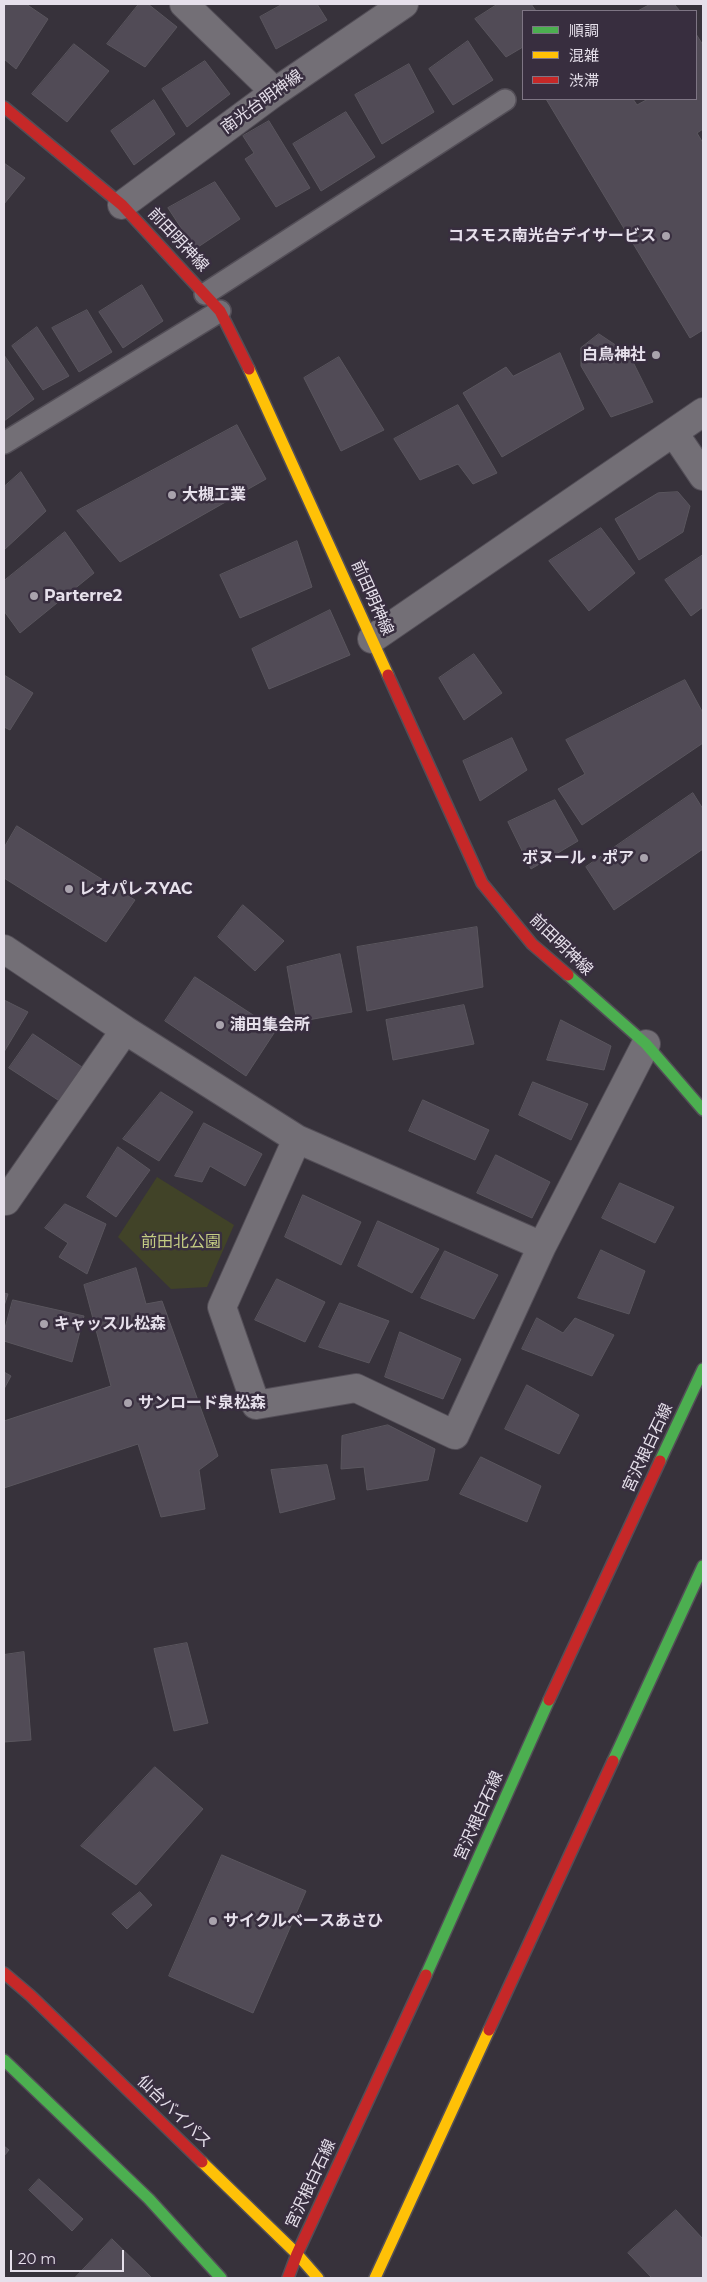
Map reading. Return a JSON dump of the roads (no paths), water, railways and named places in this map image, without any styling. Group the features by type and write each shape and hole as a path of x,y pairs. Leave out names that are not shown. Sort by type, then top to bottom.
{"main road":[{"name":"前田明神線","path":"4,107 122,205 220,311 257,385 482,882 532,944 646,1044 703,1110"},
{"name":"宮沢根白石線","path":"288,2278 297,2254 392,2054 595,1597 703,1369"},
{"path":"375,2278 703,1566"},
{"name":"仙台バイパス","path":"4,1973 31,1996 297,2254 318,2278"},
{"path":"4,2060 149,2198 221,2278"}],"street":[{"path":"184,4 275,92"},
{"name":"南光台明神線","path":"122,205 275,92 404,4"},
{"path":"372,639 703,412"},
{"path":"674,433 703,476"},
{"path":"4,949 125,1030 297,1139 542,1246"},
{"path":"4,1199 6,1201 125,1030"},
{"path":"297,1139 222,1307 256,1405 356,1388 455,1435 542,1246 646,1044"}],"lane":[{"path":"206,294 505,100"},
{"path":"4,443 220,311"}],"place":[{"name":"コスモス南光台デイサービス","path":"666,236"},
{"name":"白鳥神社","path":"656,355"},
{"name":"大槻工業","path":"172,495"},
{"name":"Parterre2","path":"34,596"},
{"name":"ボヌール・ポア","path":"644,858"},
{"name":"レオパレスYAC","path":"69,889"},
{"name":"浦田集会所","path":"220,1025"},
{"name":"キャッスル松森","path":"44,1324"},
{"name":"サンロード泉松森","path":"128,1403"},
{"name":"サイクルベースあさひ","path":"213,1921"}],"park label":[{"name":"前田北公園","path":"181,1242"}]}
